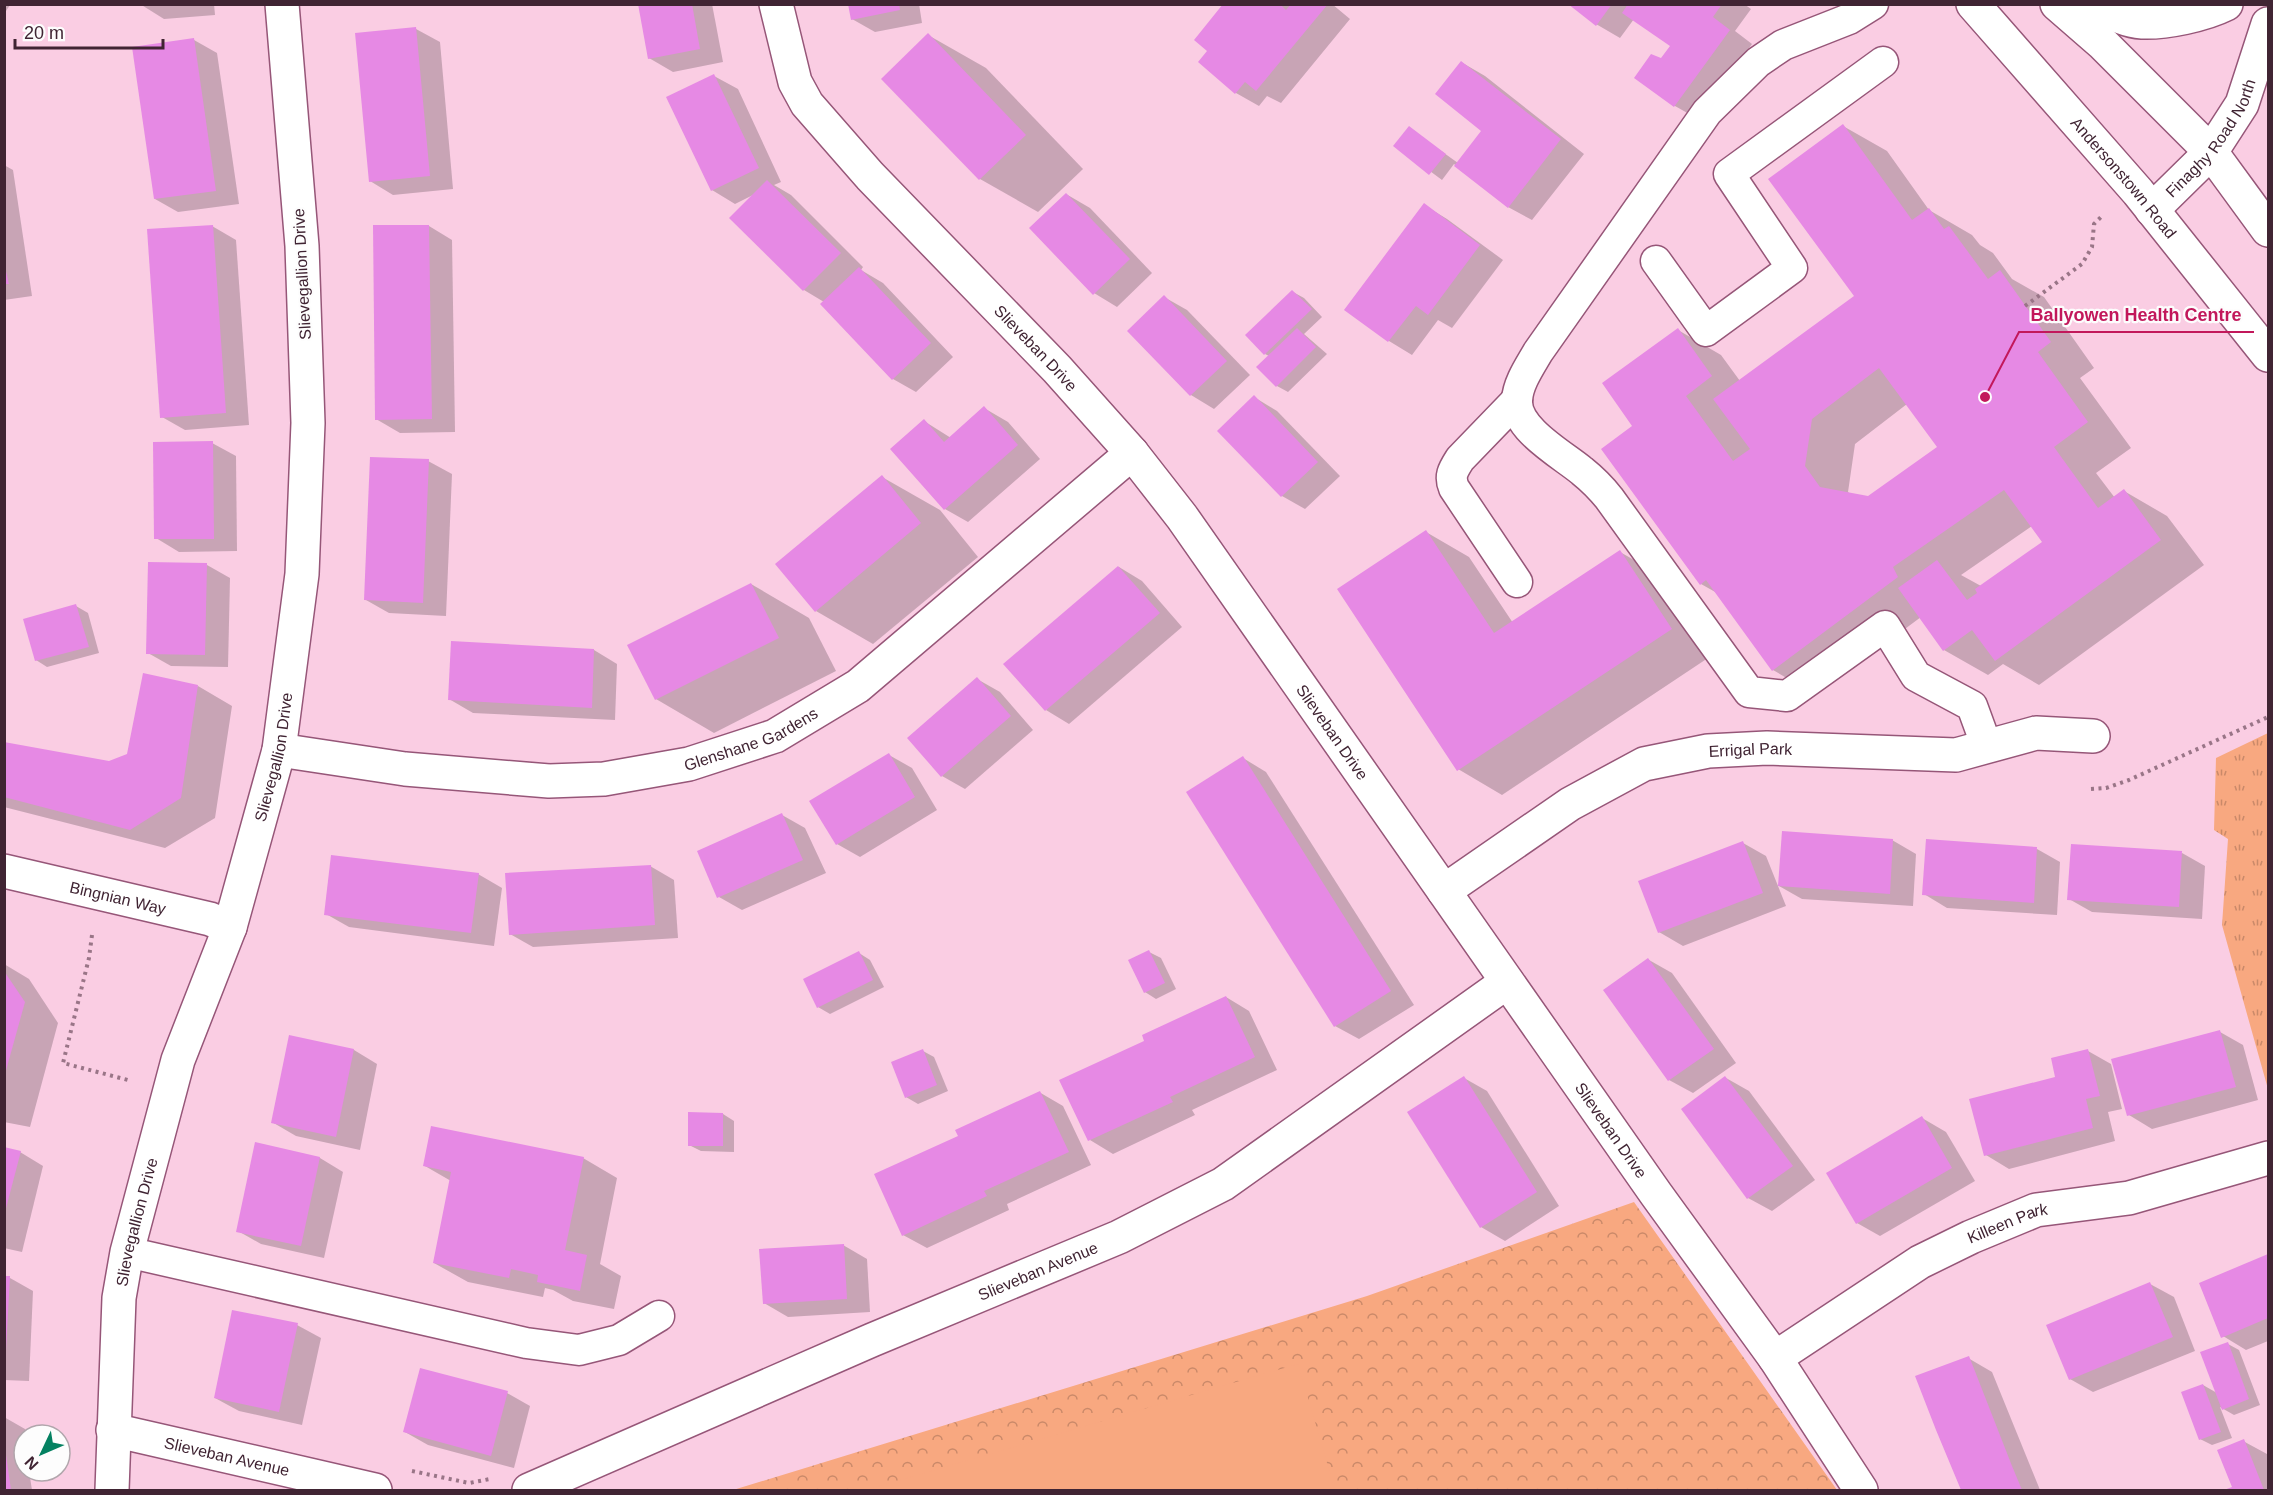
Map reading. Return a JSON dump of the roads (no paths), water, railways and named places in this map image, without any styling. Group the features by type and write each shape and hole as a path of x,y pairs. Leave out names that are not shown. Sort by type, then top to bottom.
{"street":[{"name":"Slievegallion Drive","path":"112,1491 119,1298 128,1252 178,1060 230,927 279,750 302,574 308,423 302,246 282,4"},
{"name":"Slieveban Drive","path":"776,4 795,82 807,104 870,176 1057,369 1132,453 1189,526 1507,982 1775,1358 1862,1491"},
{"name":"Andersonstown Road","path":"1973,4 2152,210 2268,355"},
{"path":"2057,4 2103,44 2211,152 2268,230"},
{"path":"2092,4 2110,13 2141,22 2191,17 2226,4"},
{"name":"Finaghy Road North","path":"2152,210 2211,152 2242,104 2268,24"},
{"name":"Glenshane Gardens","path":"279,750 405,769 549,781 604,779 689,764 775,736 858,686 1132,453"},
{"name":"Errigal Park","path":"1444,891 1570,804 1644,764 1708,751 1767,748 1956,755 2036,734 2093,736"},
{"name":"Bingnian Way","path":"4,871 210,920 230,927"},
{"name":"Slieveban Avenue","path":"529,1491 872,1340 1119,1237 1223,1184 1507,982"},
{"name":"Killeen Park","path":"1775,1358 1920,1262 1971,1237 2036,1210 2129,1198 2268,1158"},
{"name":"Slieveban Avenue","path":"113,1431 375,1491"}],"lane":[{"path":"1517,582 1454,488 1450,479 1453,470 1460,459 1517,400 1524,377 1538,352 1707,112 1758,62 1783,45 1849,19 1873,4"},
{"path":"1656,261 1706,331 1792,268 1729,174 1883,62"},
{"path":"1517,400 1520,413 1542,441 1598,484 1749,692 1787,696 1885,626 1916,676 1972,706 1987,747"},
{"path":"128,1252 526,1343 579,1350 619,1340 659,1316"}],"place":[{"name":"Ballyowen Health Centre","path":"1985,397"}]}
